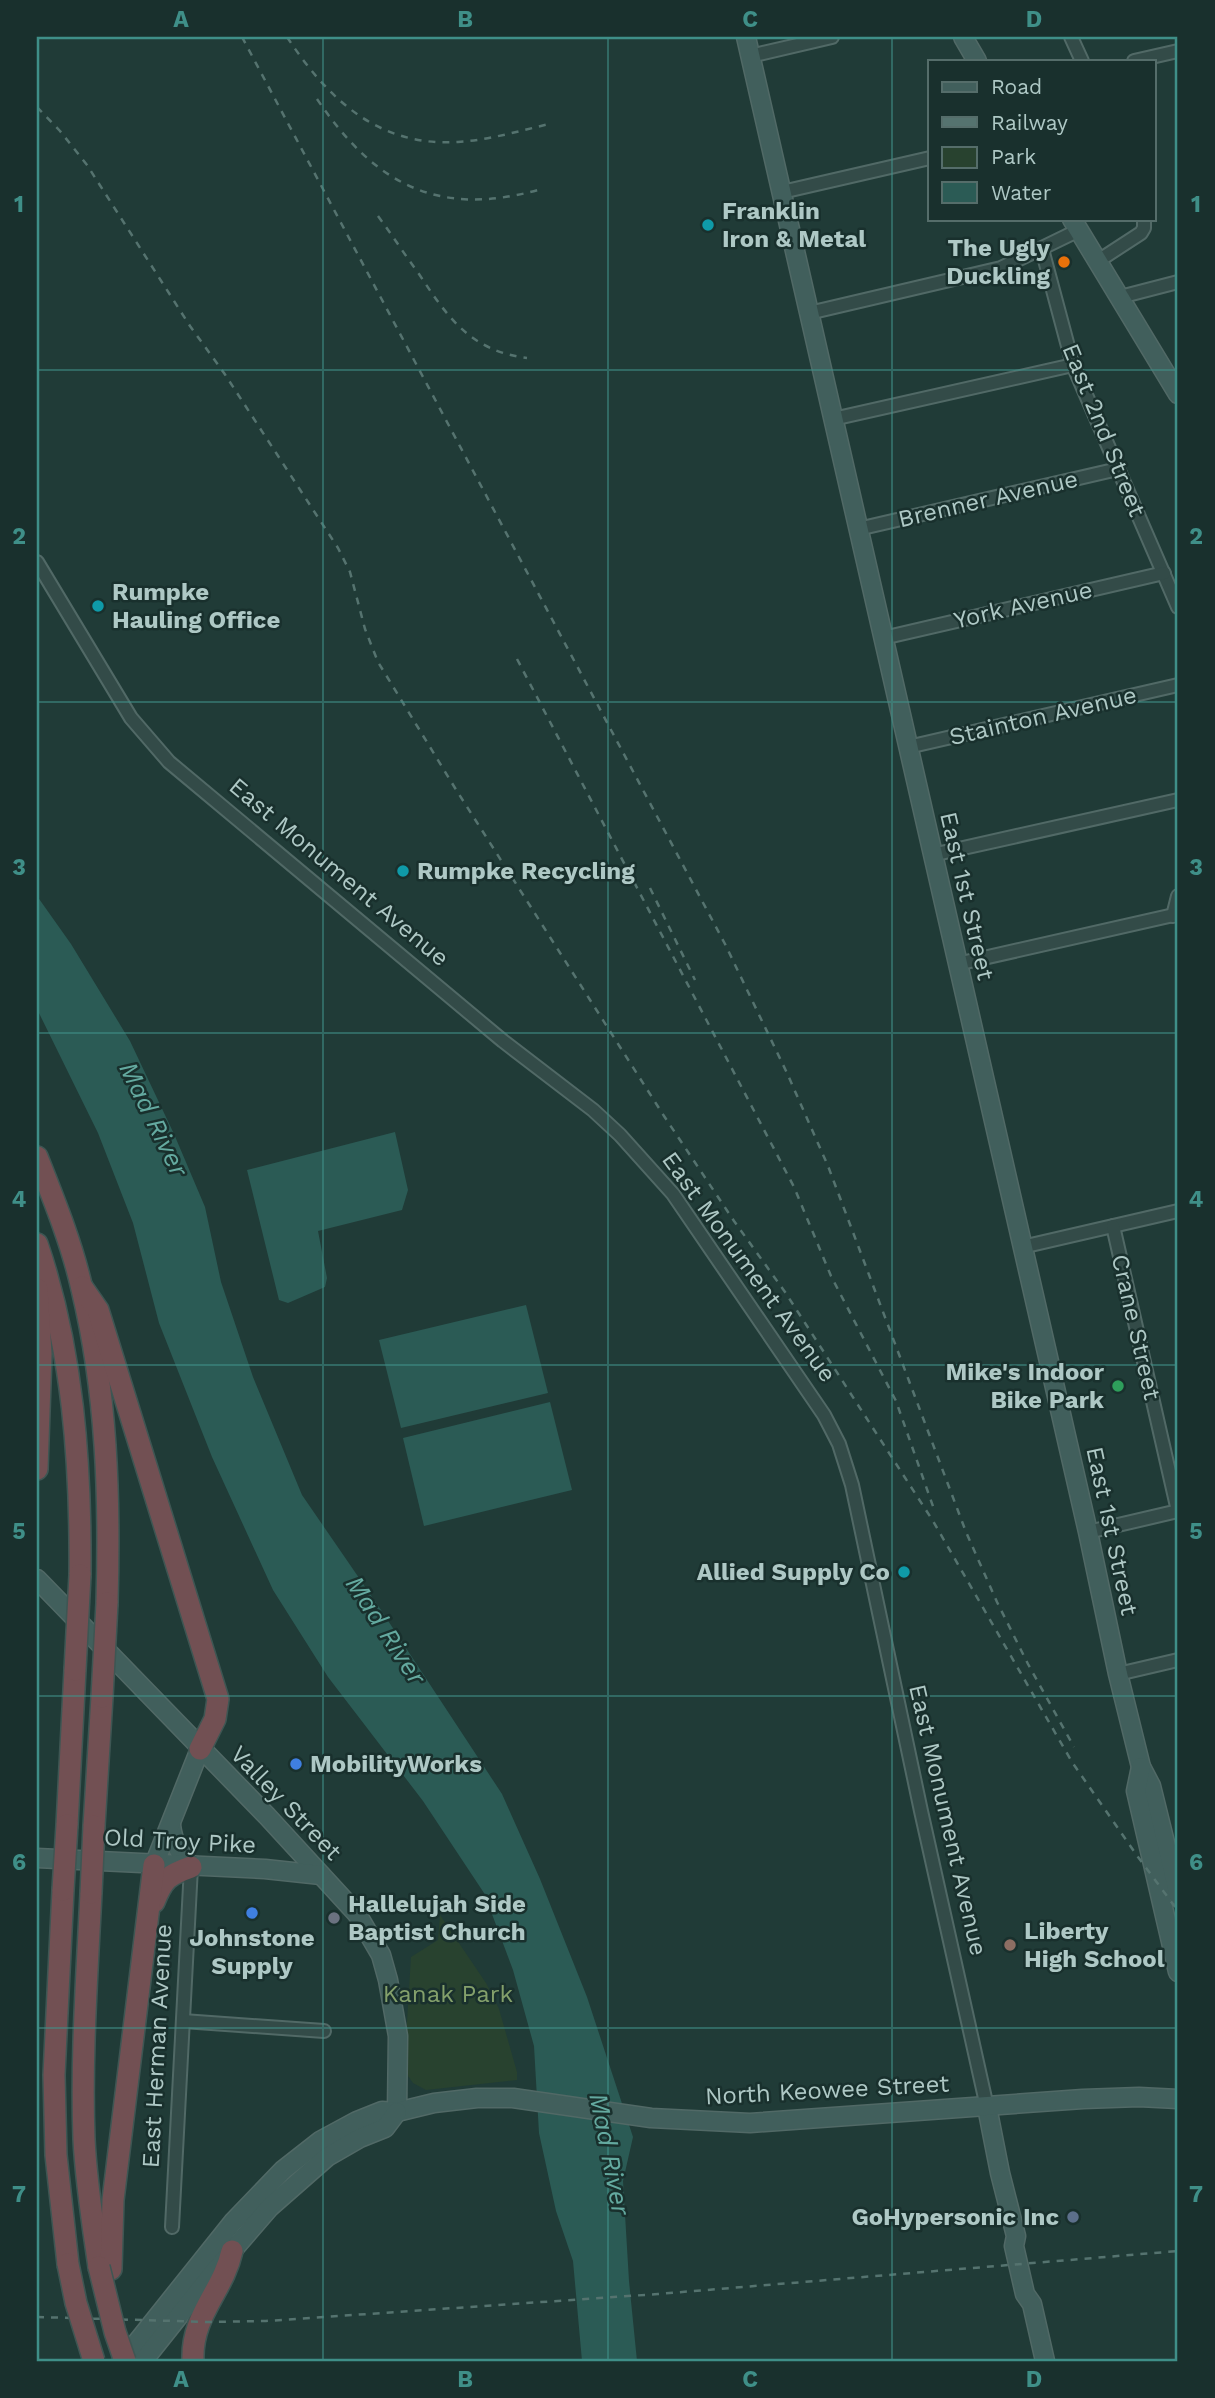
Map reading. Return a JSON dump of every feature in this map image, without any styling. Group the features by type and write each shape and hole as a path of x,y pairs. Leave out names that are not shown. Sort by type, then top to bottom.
{"highway":[{"path":"37,1157 67,1236 82,1287 103,1407 108,1465 107,1603 83,2041 84,2138 115,2332 124,2361"},
{"path":"37,1244 58,1326 72,1397 80,1507 80,1575 54,2075 56,2155 68,2264 93,2361"},
{"path":"82,1287 98,1310 218,1699 215,1719 200,1748"},
{"path":"37,1289 41,1354 37,1469"},
{"path":"105,2268 154,1866"},
{"path":"149,1913 165,1880 191,1867"},
{"path":"193,2361 192,2351 197,2327 209,2300 228,2271 232,2251"}],"main road":[{"name":"East 1st Street","path":"746,37 1088,1532 1118,1674 1141,1767 1151,1786 1178,1895"},
{"path":"963,37 976,60"},
{"path":"1076,224 1178,394"},
{"name":"Valley Street","path":"37,1579 282,1832 357,1914 381,1955 388,1980 398,2036 397,2112"},
{"path":"154,1866 200,1748"},
{"name":"East 1st Street","path":"1141,1767 1136,1791 1178,1972"},
{"path":"170,1824 172,1839 191,1867"},
{"path":"265,1869 281,1861 285,1855 282,1832"},
{"name":"Old Troy Pike","path":"37,1858 154,1866 265,1869 321,1875"},
{"path":"1170,2098 1178,2082"},
{"name":"North Keowee Street","path":"124,2361 233,2222 283,2170 320,2141 382,2111 397,2112 434,2103 477,2098 513,2098 651,2118 750,2123 1083,2099 1170,2098"},
{"name":"East Monument Avenue","path":"987,2107 1016,2236 1014,2246 1025,2294 1032,2304 1045,2361"},
{"name":"North Keowee Street","path":"143,2361 270,2207 312,2168 343,2147 385,2127 397,2112"}],"street":[{"path":"750,56 832,37"},
{"path":"1071,37 1082,60"},
{"path":"1138,60 1178,51"},
{"path":"782,192 928,158"},
{"path":"1098,261 1141,233 1144,220"},
{"path":"809,313 988,272 1042,249 1076,224"},
{"name":"East 2nd Street","path":"1042,249 1073,365 1178,607"},
{"path":"1120,297 1178,282"},
{"path":"833,419 1073,365"},
{"name":"Brenner Avenue","path":"858,529 1118,468"},
{"name":"East Monument Avenue","path":"37,562 131,718 169,762 503,1041 593,1110 656,1174 692,1220 824,1415 839,1444 852,1485 920,1811 987,2107"},
{"name":"York Avenue","path":"883,638 1164,573"},
{"name":"Stainton Avenue","path":"908,747 1178,685"},
{"path":"932,855 1178,800"},
{"path":"957,964 1175,915 1178,896"},
{"path":"1023,1247 1178,1211"},
{"name":"Crane Street","path":"1113,1226 1178,1511"},
{"path":"1088,1532 1178,1511"},
{"path":"1118,1674 1178,1660"},
{"name":"East Herman Avenue","path":"172,2227 191,1867"},
{"path":"183,2021 324,2031"}],"green space":[{"name":"Kanak Park","path":"440,1915 486,1983 499,2009 517,2080 426,2090 413,2083 404,2070 411,1957 438,1940"}],"water":[{"name":"Mad River","path":"37,896 71,944 130,1041 174,1134 205,1207 221,1282 253,1377 302,1495 502,1794 540,1879 587,1997 633,2137 623,2181 637,2361 582,2361 573,2261 556,2211 539,2133 534,2046 513,1970 484,1893 423,1801 328,1677 273,1590 212,1457 159,1323 133,1223 98,1133 37,1009"},
{"path":"395,1132 408,1190 402,1210 318,1231 327,1278 325,1287 288,1303 279,1300 247,1170"},
{"path":"526,1305 548,1393 401,1428 379,1340"},
{"path":"550,1402 572,1490 424,1526 403,1438"}],"railway":[{"path":"242,37 725,944 828,1166 966,1532 1028,1664 1074,1747"},
{"path":"287,37 303,60 338,99 358,115 403,136 429,141 458,142 549,124"},
{"path":"317,99 361,153 385,172 411,186 438,196 468,199 502,198 538,190"},
{"path":"37,107 87,165 190,326 224,373 338,548 350,572 365,629 378,662 455,788 664,1116 785,1292 933,1521 1072,1762 1178,1911"},
{"path":"378,216 440,305 463,330 491,348 527,358"},
{"path":"517,659 794,1187 831,1276 896,1401 935,1512"},
{"path":"650,888 695,980"},
{"path":"37,2317 266,2321 658,2294 1178,2251"}],"place":[{"name":"Franklin Iron & Metal","path":"708,225"},
{"name":"The Ugly Duckling","path":"1064,262"},
{"name":"Rumpke Hauling Office","path":"98,606"},
{"name":"Rumpke Recycling","path":"403,871"},
{"name":"Mike's Indoor Bike Park","path":"1118,1386"},
{"name":"Allied Supply Co","path":"904,1572"},
{"name":"MobilityWorks","path":"296,1764"},
{"name":"Johnstone Supply","path":"252,1913"},
{"name":"Hallelujah Side Baptist Church","path":"334,1918"},
{"name":"Liberty High School","path":"1010,1945"},
{"name":"GoHypersonic Inc","path":"1073,2217"}]}
